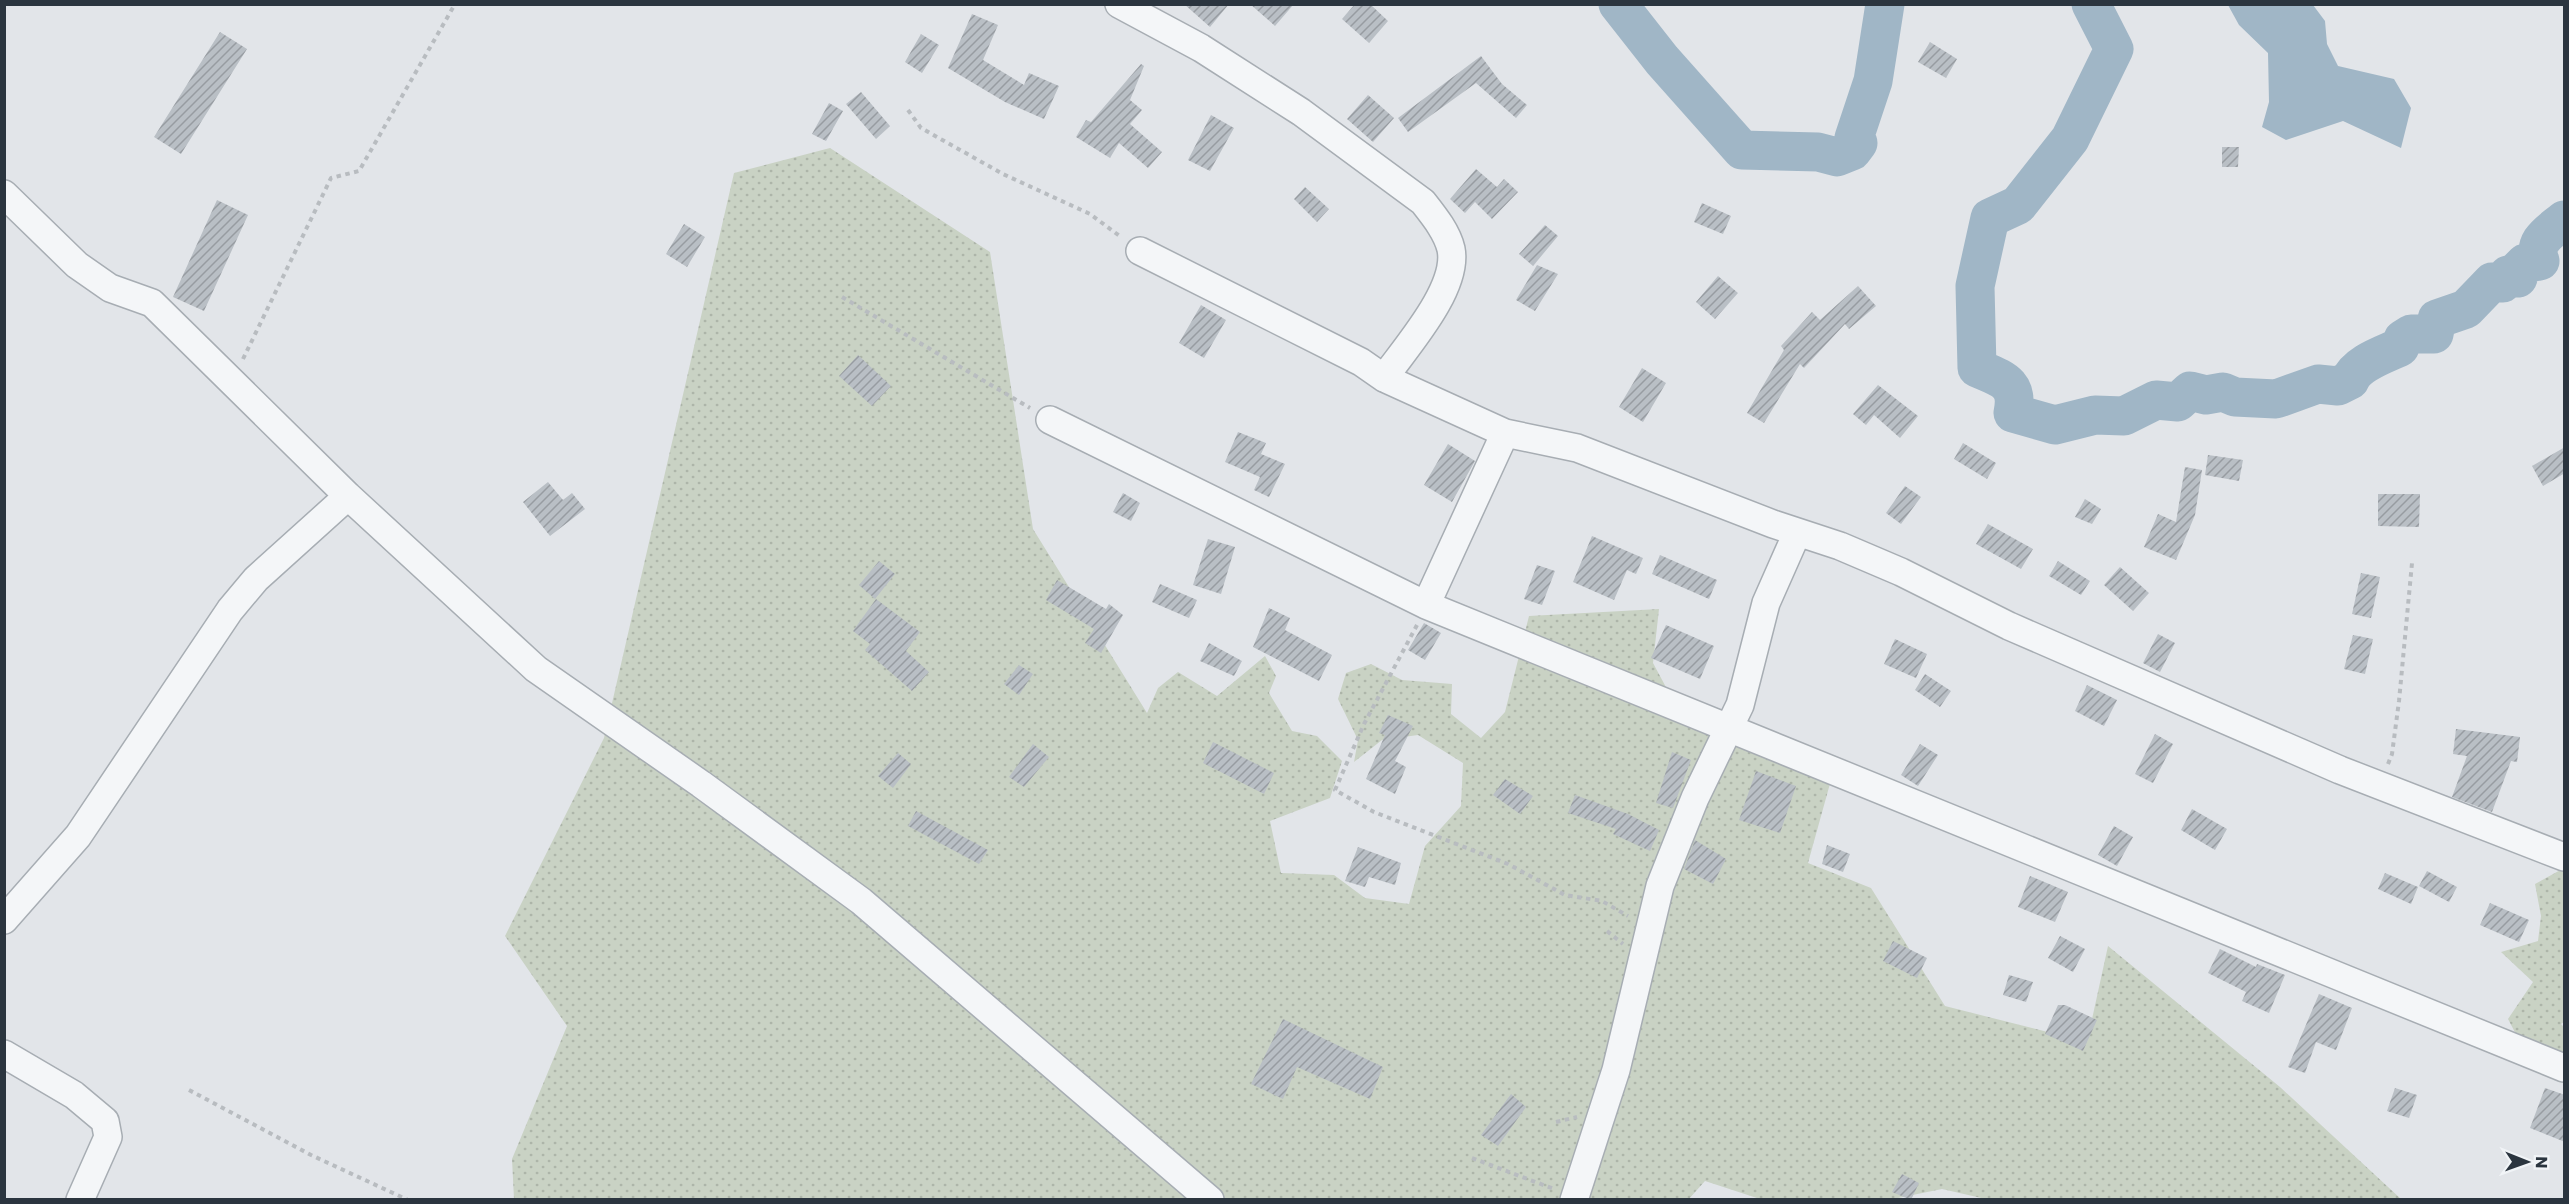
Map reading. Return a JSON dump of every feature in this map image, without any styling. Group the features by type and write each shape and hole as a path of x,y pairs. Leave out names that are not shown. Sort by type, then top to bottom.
{"street":[{"path":"1119,4 1201,48 1301,112 1423,202 1434,216 1452,256 1445,287 1384,378"},
{"path":"4,194 77,265 110,288 152,303 348,496 536,669 701,784 861,902 1210,1200"},
{"path":"1140,251 1361,362 1384,378 1505,433 1577,448 1797,533 1861,554 2008,626 2380,785 2565,857"},
{"path":"1050,420 1426,605 2565,1068"},
{"path":"1426,605 1505,433"},
{"path":"10,903 78,836 230,610 256,579 348,496"},
{"path":"1574,1198 1616,1070 1660,886 1690,809 1740,705 1766,603 1797,533"},
{"path":"4,1054 74,1095 105,1121 108,1137 80,1200"}],"path":[{"path":"231,383 331,178 359,171 455,4"},
{"path":"908,110 921,128 1003,174 1090,214 1140,251"},
{"path":"842,297 1050,420"},
{"path":"2380,785 2392,754 2412,563"},
{"path":"1426,605 1364,724 1335,790 1374,812 1508,864 1565,895 1602,901 1629,916 1648,938"},
{"path":"189,1090 311,1155 408,1200"},
{"path":"1472,1158 1574,1198"}],"green space":[{"path":"830,148 990,252 1033,529 1147,713 1158,688 1178,672 1217,696 1265,656 1276,676 1269,693 1292,731 1317,736 1342,761 1330,798 1270,821 1281,873 1334,875 1365,898 1409,904 1425,846 1461,806 1463,763 1418,735 1382,740 1354,762 1358,740 1338,699 1346,673 1371,664 1402,680 1452,684 1451,714 1481,738 1505,712 1529,616 1659,609 1653,663 1682,717 1831,780 1808,863 1871,888 1945,1006 2087,1042 2108,946 2280,1087 2401,1199 1990,1200 1942,1189 1893,1199 1763,1200 1705,1181 1688,1200 514,1199 512,1159 567,1026 505,936 604,738 734,173"},
{"path":"2564,868 2564,1022 2561,1024 2564,1027 2564,1057 2519,1040 2508,1019 2533,982 2501,952 2538,941 2541,916 2535,884"}],"water":[{"path":"2228,5 2313,5 2325,21 2327,44 2338,66 2394,79 2411,108 2401,148 2343,121 2286,140 2262,127 2269,102 2268,53 2239,25"}],"building":[{"path":"1184,4 1229,4 1210,27"},
{"path":"1250,4 1294,4 1275,26"},
{"path":"1355,4 1370,4 1388,21 1369,43 1342,19"},
{"path":"972,14 998,25 983,60 1024,85 1029,73 1059,86 1044,119 1005,102 948,68"},
{"path":"220,32 247,49 181,154 154,137"},
{"path":"921,34 939,45 922,73 905,62"},
{"path":"1930,42 1957,59 1946,78 1918,62"},
{"path":"1481,56 1502,84 1527,105 1516,118 1476,83 1408,132 1398,118"},
{"path":"1141,64 1144,66 1130,100 1142,110 1130,124 1162,152 1148,168 1119,143 1110,158 1076,137 1086,120 1091,122"},
{"path":"861,92 890,126 876,139 846,104"},
{"path":"1368,95 1394,118 1373,142 1347,119"},
{"path":"829,103 843,111 826,141 812,134"},
{"path":"1211,115 1234,128 1210,171 1188,160"},
{"path":"2222,147 2239,147 2238,167 2222,167"},
{"path":"1476,169 1497,187 1504,179 1518,192 1492,219 1475,202 1465,213 1450,199"},
{"path":"1305,187 1329,209 1317,222 1294,199"},
{"path":"217,200 248,215 204,311 173,297"},
{"path":"1702,203 1731,216 1723,234 1694,222"},
{"path":"684,224 705,237 687,267 666,254"},
{"path":"1545,225 1558,236 1533,266 1519,254"},
{"path":"1537,265 1558,274 1535,311 1516,300"},
{"path":"1718,276 1738,293 1715,319 1696,302"},
{"path":"1858,286 1876,306 1849,329 1845,324 1804,368 1800,364 1764,423 1747,413 1784,350 1781,346 1812,312 1820,320"},
{"path":"1201,305 1226,320 1204,358 1179,343"},
{"path":"858,355 891,386 872,406 839,376"},
{"path":"1642,368 1666,383 1643,422 1619,407"},
{"path":"1878,385 1918,416 1900,438 1874,415 1866,425 1853,414"},
{"path":"1238,432 1266,443 1261,454 1285,464 1269,497 1254,490 1260,477 1225,462"},
{"path":"1963,443 1996,463 1987,479 1954,459"},
{"path":"1448,444 1475,461 1452,502 1424,485"},
{"path":"2565,447 2565,473 2543,486 2532,466"},
{"path":"2208,455 2243,460 2239,481 2205,475"},
{"path":"2185,467 2202,470 2195,515 2176,560 2144,547 2158,514 2176,522"},
{"path":"548,482 563,500 572,493 585,509 550,536 523,502"},
{"path":"1905,486 1921,497 1901,524 1886,513"},
{"path":"1123,493 1140,503 1131,521 1113,512"},
{"path":"2378,494 2420,494 2419,527 2378,526"},
{"path":"2085,499 2101,509 2092,524 2075,517"},
{"path":"1988,524 2033,549 2021,569 1976,544"},
{"path":"1592,536 1643,558 1636,574 1627,570 1614,600 1573,582"},
{"path":"1208,539 1235,547 1221,594 1193,585"},
{"path":"1660,555 1717,580 1709,599 1652,574"},
{"path":"879,561 895,574 875,599 859,585"},
{"path":"2058,561 2090,581 2081,595 2049,576"},
{"path":"1537,565 1555,571 1542,605 1524,599"},
{"path":"2120,567 2149,593 2133,611 2104,585"},
{"path":"2361,573 2380,577 2371,618 2352,614"},
{"path":"1057,580 1106,609 1109,604 1123,615 1101,653 1085,643 1094,629 1046,600"},
{"path":"1160,584 1197,600 1189,618 1152,602"},
{"path":"876,599 920,632 906,651 929,672 912,691 865,650 870,644 853,631"},
{"path":"1269,608 1290,618 1285,630 1332,655 1319,681 1253,647"},
{"path":"1424,623 1441,633 1425,660 1408,650"},
{"path":"1666,625 1714,646 1700,679 1651,658"},
{"path":"2158,634 2175,643 2160,672 2143,663"},
{"path":"2353,635 2373,639 2365,674 2344,669"},
{"path":"1895,639 1927,654 1916,678 1884,664"},
{"path":"1209,643 1242,661 1234,676 1200,661"},
{"path":"1019,665 1033,674 1019,695 1004,684"},
{"path":"1925,674 1951,691 1940,707 1915,690"},
{"path":"2087,685 2117,700 2104,726 2075,711"},
{"path":"1388,715 1413,726 1395,761 1406,767 1395,794 1366,779 1385,735 1379,733"},
{"path":"2456,729 2520,737 2517,762 2511,761 2492,812 2452,797 2467,756 2453,754"},
{"path":"2155,734 2173,744 2153,783 2135,774"},
{"path":"1213,742 1274,773 1264,794 1203,763"},
{"path":"1033,744 1049,757 1024,787 1009,777"},
{"path":"1920,744 1938,755 1918,786 1901,775"},
{"path":"1672,752 1691,760 1673,808 1656,803"},
{"path":"898,753 911,764 893,788 878,776"},
{"path":"1756,771 1796,786 1780,833 1739,820"},
{"path":"1505,779 1533,796 1520,814 1493,795"},
{"path":"1575,795 1628,814 1659,830 1650,851 1613,834 1616,829 1568,813"},
{"path":"2192,809 2227,829 2215,850 2181,830"},
{"path":"916,811 988,850 979,864 908,826"},
{"path":"2114,826 2133,837 2117,866 2098,855"},
{"path":"1695,840 1726,859 1713,884 1684,869"},
{"path":"1827,845 1850,854 1843,872 1822,864"},
{"path":"1358,847 1401,863 1395,885 1369,877 1365,887 1345,881"},
{"path":"2427,871 2457,887 2449,902 2419,886"},
{"path":"2385,873 2418,887 2411,904 2378,889"},
{"path":"2030,876 2068,892 2055,922 2018,907"},
{"path":"2490,903 2529,920 2519,942 2480,925"},
{"path":"2060,936 2085,949 2073,972 2048,958"},
{"path":"1893,941 1927,958 1917,978 1883,961"},
{"path":"2220,949 2256,967 2257,964 2285,975 2269,1013 2242,1001 2246,992 2208,973"},
{"path":"2009,975 2033,982 2026,1002 2003,995"},
{"path":"2319,994 2352,1008 2336,1050 2316,1042 2305,1073 2288,1067"},
{"path":"2058,1005 2065,1005 2097,1020 2083,1051 2045,1034"},
{"path":"1283,1019 1383,1067 1370,1099 1297,1067 1283,1099 1251,1084"},
{"path":"2395,1088 2417,1095 2409,1118 2387,1111"},
{"path":"2545,1088 2565,1095 2565,1142 2530,1128"},
{"path":"1511,1094 1526,1107 1498,1146 1481,1135"},
{"path":"1902,1174 1919,1183 1911,1200 1892,1192"}],"waterway":[{"path":"1618,4 1662,60 1742,150 1818,152 1837,157 1852,151 1858,143 1854,138 1873,81 1885,4"},
{"path":"2091,4 2114,49 2070,139 2018,205 1990,218 1975,286 1977,368 2007,383 2013,394 2013,413 2055,425 2095,415 2124,416 2156,400 2178,402 2190,391 2206,395 2223,392 2235,397 2276,399 2318,384 2338,386 2350,380 2364,364 2400,347 2403,339 2411,334 2434,334 2437,319 2466,309 2492,282 2503,283 2508,275 2518,278 2519,269 2525,263 2540,261 2538,254 2540,242 2564,220"}]}
